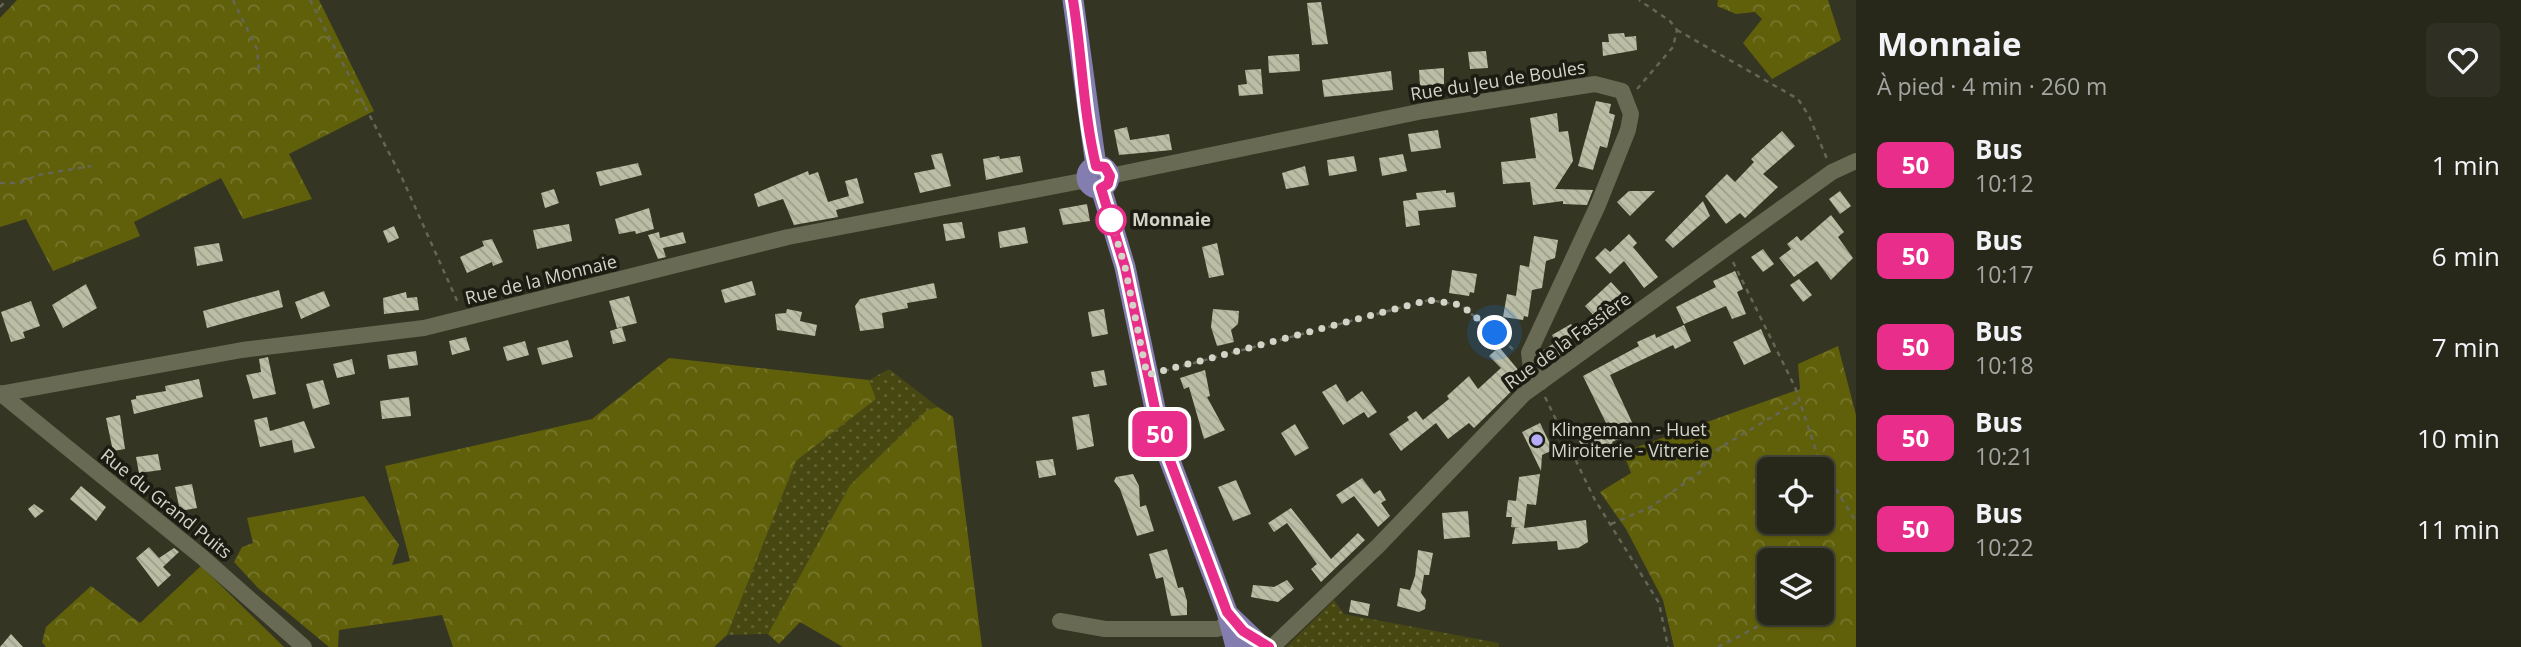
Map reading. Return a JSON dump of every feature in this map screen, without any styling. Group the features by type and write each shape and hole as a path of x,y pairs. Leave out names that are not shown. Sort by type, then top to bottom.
{"main road":[{"path":"1073,0 1098,177 1125,267 1161,437 1227,619 1255,646"}],"street":[{"name":"Rue du Jeu de Boules","path":"1098,177 1423,111 1595,84 1622,91 1628,100"},
{"path":"1540,383 1529,362 1534,342 1620,154 1631,114 1628,100"},
{"name":"Rue de la Fassière","path":"1255,646 1378,546 1509,408 1832,172 1856,161"},
{"name":"Rue de la Monnaie","path":"0,394 242,350 424,328 788,237 1098,177"},
{"name":"Rue du Grand Puits","path":"0,394 202,557 304,647"},
{"path":"1060,621 1105,629 1217,629 1227,619"}],"path":[{"path":"0,7 6,0"},
{"path":"233,0 257,48 259,71"},
{"path":"310,0 402,178 464,318"},
{"path":"1639,0 1670,21 1677,30 1798,99 1809,116 1832,172"},
{"path":"1628,100 1672,47 1677,30"},
{"path":"0,183 20,183 38,175 91,166"},
{"path":"1727,250 1775,352 1795,387 1820,463 1856,523"},
{"path":"1147,375 1429,300 1461,305 1529,362"},
{"path":"1540,383 1595,500 1659,603 1668,647"},
{"path":"1611,524 1651,507 1699,473 1716,450 1799,401"},
{"path":"1718,647 1761,625"}],"shaded area":[{"path":"889,369 938,407 927,410 850,485 768,634 727,635 796,461 876,399 869,380"},
{"path":"1334,600 1344,614 1499,643 1499,647 1286,647"}],"green space":[{"path":"17,0 319,0 374,111 289,154 312,199 243,219 221,178 134,222 140,236 53,271 26,219 0,227 0,18"},
{"path":"1718,0 1828,0 1841,40 1772,79 1743,43 1762,19 1755,12 1736,14 1717,6"},
{"path":"1838,346 1856,415 1856,647 1674,647 1663,600 1626,529 1600,492 1631,473 1623,452 1800,389 1798,364"},
{"path":"669,358 869,380 876,399 796,461 727,635 714,647 453,647 442,615 339,630 338,647 329,647 258,588 234,562 242,547 253,543 247,518 364,496 399,545 392,565 410,561 385,466 592,419"},
{"path":"938,407 953,417 982,647 843,647 800,622 779,644 768,634 850,485 927,410"},
{"path":"201,566 284,647 46,647 42,642 46,627 91,586 140,623"}],"building":[{"path":"1321,2 1328,44 1312,45 1307,3"},
{"path":"1624,33 1625,37 1636,36 1637,50 1603,56 1602,42 1609,42 1608,34"},
{"path":"1486,51 1488,68 1470,69 1468,52"},
{"path":"1299,54 1300,71 1269,73 1268,56"},
{"path":"1444,68 1444,84 1420,86 1419,70"},
{"path":"1261,69 1263,94 1239,96 1238,85 1247,84 1245,70"},
{"path":"1391,71 1393,90 1324,97 1322,80"},
{"path":"1596,101 1611,104 1609,113 1615,115 1607,148 1600,146 1593,170 1578,166"},
{"path":"1557,113 1559,132 1568,131 1573,161 1555,189 1593,190 1587,205 1563,204 1563,201 1533,205 1530,182 1503,184 1501,162 1536,158 1530,118"},
{"path":"1127,127 1130,140 1169,134 1172,150 1119,155 1114,130"},
{"path":"1438,130 1441,148 1411,152 1408,134"},
{"path":"1782,131 1795,146 1763,174 1778,187 1745,218 1740,213 1726,224 1705,196 1727,174 1735,182 1754,162 1751,159"},
{"path":"942,153 951,186 920,193 914,173 935,169 931,155"},
{"path":"1403,154 1407,171 1382,176 1379,158"},
{"path":"999,156 1000,159 1020,156 1023,172 986,180 983,159"},
{"path":"1354,156 1357,171 1329,176 1327,160"},
{"path":"638,163 642,175 600,186 596,172"},
{"path":"1305,166 1309,185 1286,189 1282,173"},
{"path":"808,171 809,175 818,172 828,202 849,196 845,181 857,178 864,203 836,210 838,217 794,225 783,199 758,207 754,194"},
{"path":"554,189 559,203 545,208 541,193"},
{"path":"1446,190 1446,193 1454,192 1456,207 1418,211 1420,225 1406,227 1403,201 1417,199 1416,193"},
{"path":"1629,191 1655,191 1630,216 1617,202"},
{"path":"1840,191 1851,206 1840,214 1829,199"},
{"path":"1703,201 1710,216 1673,248 1665,240"},
{"path":"1087,204 1090,221 1063,225 1059,209"},
{"path":"649,208 654,229 636,234 635,231 619,234 615,219"},
{"path":"1831,215 1844,232 1838,237 1853,258 1831,280 1817,261 1794,277 1779,258 1791,249 1787,244 1797,236 1801,241"},
{"path":"962,222 965,238 946,241 943,224"},
{"path":"569,224 572,241 537,249 533,230"},
{"path":"394,226 399,238 388,243 383,231"},
{"path":"1025,227 1028,243 1000,248 998,232"},
{"path":"659,232 660,238 683,232 686,243 663,248 666,257 658,259 648,235"},
{"path":"1629,234 1637,243 1633,247 1658,277 1644,288 1624,261 1610,274 1595,258 1605,248 1610,252"},
{"path":"1534,236 1558,240 1555,258 1546,261 1542,288 1532,290 1528,317 1524,316 1523,320 1503,317 1507,294 1516,296 1520,265 1529,267"},
{"path":"492,239 503,262 493,266 492,262 467,273 460,257 484,246 482,241"},
{"path":"219,243 223,261 197,266 194,247"},
{"path":"1217,243 1224,275 1209,278 1202,247"},
{"path":"1763,249 1774,264 1763,272 1751,257"},
{"path":"1452,270 1477,274 1474,293 1470,292 1469,296 1449,293"},
{"path":"1735,271 1743,289 1737,292 1746,314 1732,319 1726,306 1684,324 1676,307 1716,287 1713,281"},
{"path":"1799,279 1812,295 1803,302 1790,285"},
{"path":"752,281 756,295 725,303 721,290"},
{"path":"1611,282 1624,296 1597,319 1585,306"},
{"path":"934,283 937,298 907,303 908,308 882,313 884,328 860,331 855,306 860,299"},
{"path":"86,284 97,308 63,328 52,305"},
{"path":"279,290 283,307 207,328 203,311"},
{"path":"324,291 330,306 301,319 295,302"},
{"path":"406,292 407,298 417,297 419,310 384,314 383,298"},
{"path":"629,296 637,323 617,328 609,301"},
{"path":"31,301 40,326 23,332 25,338 11,342 1,312"},
{"path":"787,309 802,312 800,321 817,325 815,336 777,330 775,314 786,313"},
{"path":"1104,309 1108,334 1092,337 1088,312"},
{"path":"1213,309 1239,311 1238,324 1231,330 1234,342 1217,346 1211,327"},
{"path":"1571,324 1578,334 1559,347 1563,353 1543,367 1542,351 1556,342 1552,335"},
{"path":"1684,325 1691,341 1675,349 1673,345 1610,375 1636,431 1612,442 1616,450 1603,458 1599,451 1588,457 1579,441 1607,425 1583,376 1639,346 1637,342 1655,334 1656,338"},
{"path":"622,327 626,341 613,344 610,331"},
{"path":"1761,329 1771,352 1744,365 1733,342"},
{"path":"466,337 470,350 452,355 449,341"},
{"path":"568,340 573,357 542,365 537,348"},
{"path":"525,341 529,355 507,361 503,347"},
{"path":"1499,347 1525,378 1474,428 1469,423 1448,439 1436,423 1401,451 1389,434 1409,420 1407,417 1416,411 1423,420 1449,399 1447,396 1469,376 1478,389 1501,368 1489,356"},
{"path":"416,351 418,365 389,369 387,355"},
{"path":"268,357 276,394 253,399 246,375 261,372 259,359"},
{"path":"352,359 355,374 337,378 333,364"},
{"path":"1104,370 1107,385 1094,387 1091,372"},
{"path":"1205,370 1210,396 1207,397 1225,430 1204,439 1189,387 1184,389 1180,378"},
{"path":"199,379 203,397 134,414 131,400 136,399 136,396 166,391 165,386"},
{"path":"323,380 330,404 313,409 306,384"},
{"path":"1336,384 1347,402 1362,391 1377,412 1368,418 1364,412 1343,425 1322,392"},
{"path":"409,397 411,416 382,419 380,401"},
{"path":"1089,414 1094,446 1077,450 1072,417"},
{"path":"120,415 125,449 113,451 106,418"},
{"path":"267,417 270,431 304,421 315,448 294,453 292,440 260,447 254,420"},
{"path":"1540,423 1553,450 1542,455 1541,471 1522,432"},
{"path":"1295,424 1309,448 1295,456 1281,433"},
{"path":"158,454 161,470 139,473 136,457"},
{"path":"1053,459 1056,475 1039,478 1036,461"},
{"path":"1133,474 1139,486 1140,507 1146,505 1154,531 1137,536 1120,489 1114,481 1116,477"},
{"path":"1540,474 1536,505 1527,504 1524,528 1586,520 1588,542 1578,548 1558,550 1557,541 1512,544 1515,528 1520,528 1511,527 1512,517 1506,517 1508,500 1516,501 1519,477"},
{"path":"1362,478 1374,494 1380,490 1386,500 1381,503 1390,516 1378,527 1354,496 1342,504 1336,495"},
{"path":"1236,480 1251,514 1233,521 1218,487"},
{"path":"192,484 197,508 180,511 175,487"},
{"path":"81,486 106,507 96,521 70,499"},
{"path":"34,504 44,511 35,518 28,509"},
{"path":"1291,508 1331,559 1358,533 1365,540 1321,582 1311,569 1317,564 1287,523 1274,532 1268,523"},
{"path":"1468,511 1470,537 1444,539 1442,513"},
{"path":"149,547 159,558 174,548 179,552 163,567 171,575 158,587 136,558"},
{"path":"1167,549 1178,588 1183,587 1187,615 1171,616 1163,577 1156,579 1149,554"},
{"path":"1418,550 1433,553 1429,575 1424,575 1421,593 1426,600 1425,609 1419,612 1397,606 1400,588 1410,590 1415,576"},
{"path":"1287,580 1294,589 1278,602 1251,597 1253,585 1274,587"},
{"path":"1351,600 1370,604 1368,616 1349,612"},
{"path":"11,634 23,647 0,647"}],"bus line":[{"name":"50","path":"1073,0 1082,52 1090,137 1096,166 1105,167 1110,176 1108,184 1101,188 1125,267 1161,437 1227,612 1243,631 1269,647"}],"place":[{"name":"Monnaie","path":"1111,220"},
{"name":"Klingemann - Huet Miroiterie - Vitrerie","path":"1537,440"}],"route":[{"path":"1111,220 1125,267 1147,375 1429,300 1444,300 1461,305 1495,333"}]}
